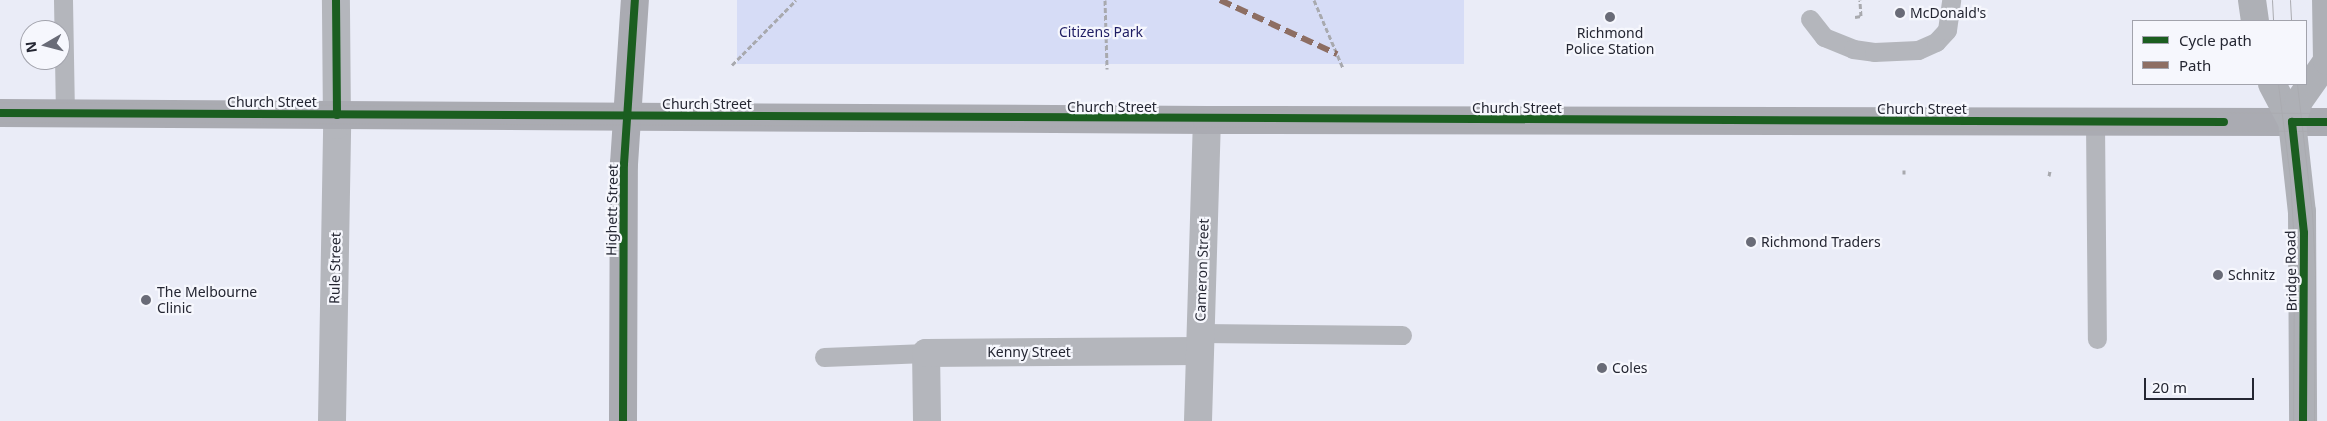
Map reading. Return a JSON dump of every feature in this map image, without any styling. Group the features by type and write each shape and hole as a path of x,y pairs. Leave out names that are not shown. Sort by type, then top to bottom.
{"main road":[{"name":"Highett Street","path":"624,421 623,225 635,0"},
{"path":"2252,0 2255,20"},
{"name":"Bridge Road","path":"2292,122 2299,101 2327,61 2326,0"},
{"name":"Bridge Road","path":"2273,85 2292,122 2304,233 2303,421"},
{"name":"Church Street","path":"0,113 1207,120 2327,122"}],"street":[{"name":"Rule Street","path":"332,421 337,115 336,0"},
{"name":"Cameron Street","path":"1198,421 1207,120"},
{"name":"Kenny Street","path":"926,353 1200,342"},
{"path":"926,353 928,421"}],"lane":[{"path":"63,0 65,114"},
{"path":"1810,19 1824,37 1853,49 1874,52 1918,50 1936,42 1947,30 1951,0"},
{"path":"2095,122 2097,339"},
{"path":"1200,342 1402,335"},
{"path":"824,357 926,353"}],"path":[{"path":"732,65 796,0"},
{"path":"1105,0 1107,69"},
{"path":"1314,0 1343,68"}],"green space":[{"name":"Citizens Park","path":"737,0 1464,0 1464,64 737,64"}],"tram line":[{"path":"2272,0 2273,20"},
{"path":"2290,0 2291,20"},
{"path":"2278,85 2290,178 2294,245 2293,421"},
{"path":"2297,85 2312,213 2315,273 2314,421"},
{"path":"0,102 668,108 2327,113"},
{"path":"0,122 2327,131"}],"marked path":[{"path":"1220,0 1337,54"}],"cycle path":[{"path":"336,0 337,115"},
{"path":"623,421 624,164 635,0"},
{"path":"0,113 2224,122"},
{"path":"2303,421 2304,233 2292,122 2327,122"}],"place":[{"name":"McDonald's","path":"1900,13"},
{"name":"Richmond Police Station","path":"1610,17"},
{"name":"Richmond Traders","path":"1751,242"},
{"name":"Schnitz","path":"2218,275"},
{"name":"The Melbourne Clinic","path":"146,300"},
{"name":"Coles","path":"1602,368"}]}
